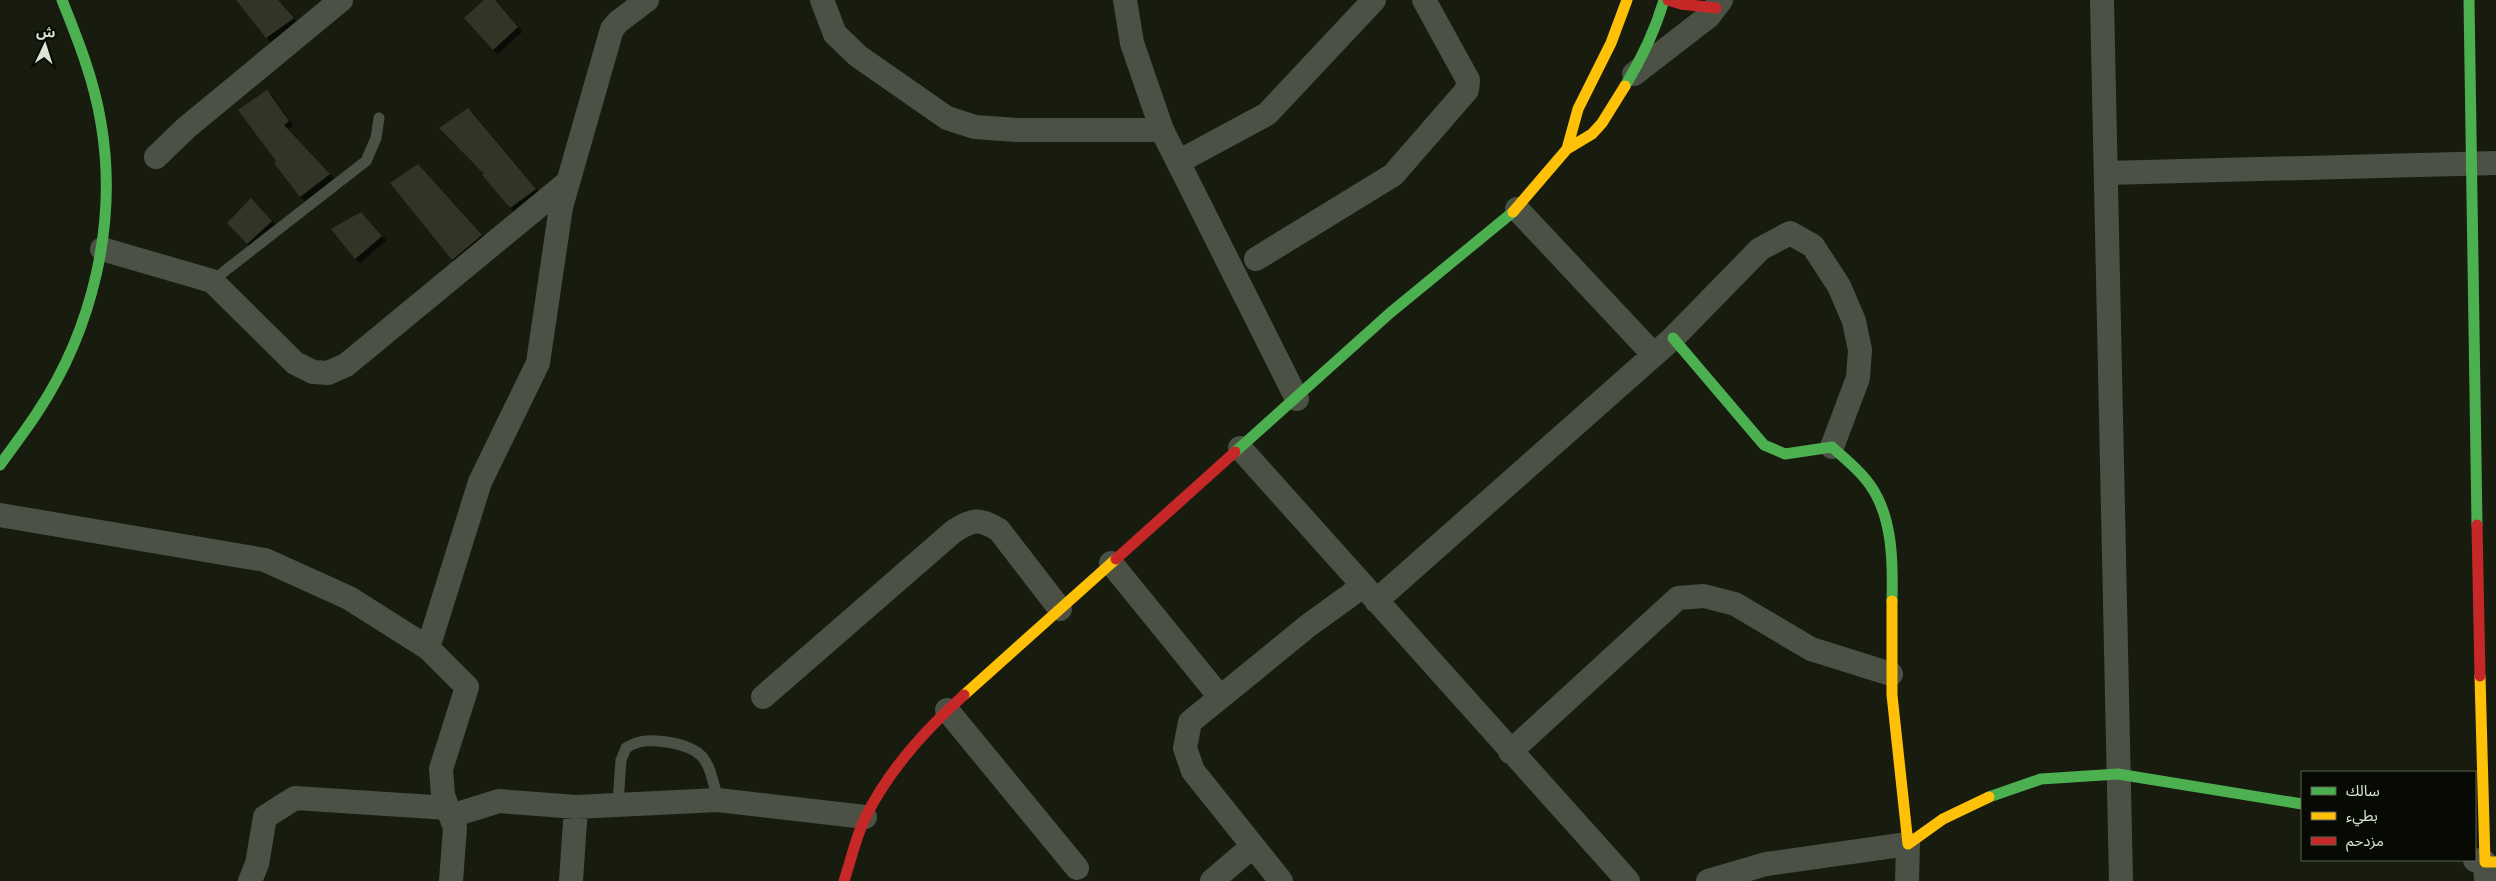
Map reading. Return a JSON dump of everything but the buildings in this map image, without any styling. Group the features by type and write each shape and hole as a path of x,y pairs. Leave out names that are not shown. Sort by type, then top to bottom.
{"street":[{"path":"0,465 23,436 50,395 72,352 89,306 102,249 107,192 104,136 88,62 62,0"},
{"path":"156,157 186,128 341,0"},
{"path":"428,648 480,482 538,364 561,208 612,29 618,22 647,0"},
{"path":"822,0 835,34 858,56 947,118 975,128 1017,130 1162,130"},
{"path":"1125,0 1132,43 1162,130 1297,399"},
{"path":"1178,162 1241,130 1267,114 1374,0"},
{"path":"1256,259 1393,175 1467,90 1468,80 1424,0"},
{"path":"1567,149 1578,109 1611,43 1627,0"},
{"path":"845,879 865,818 889,776 947,710 1297,399 1390,313 1518,209 1567,149 1592,134 1602,123 1634,74 1656,28 1666,0 1681,4 1718,4"},
{"path":"2102,0 2121,881"},
{"path":"2469,0 2470,163 2485,866"},
{"path":"1634,74 1709,16 1718,4"},
{"path":"2106,173 2496,163"},
{"path":"102,249 212,281 295,363 313,372 328,373 346,365 568,182"},
{"path":"1518,209 1654,355"},
{"path":"1280,881 1193,771 1185,748 1190,722 1308,625 1370,593 1654,355 1760,249 1790,233 1813,246 1839,286 1854,321 1860,350 1858,378 1832,447"},
{"path":"1673,338 1764,445 1785,454 1832,447"},
{"path":"1832,447 1860,473 1877,495 1887,523 1892,551 1891,674 1908,844 1907,881"},
{"path":"1240,448 1510,752 1628,881"},
{"path":"0,515 265,560 349,598 428,648 467,687 442,769 443,795 455,828 451,881"},
{"path":"763,697 954,530 968,522 986,522 999,530 1060,609"},
{"path":"1111,563 1220,697"},
{"path":"1510,752 1678,598 1704,596 1735,604 1811,649 1891,674"},
{"path":"947,710 1077,868"},
{"path":"1708,881 1766,864 1908,844 1943,819 1985,798 2041,779 2118,774 2301,804"},
{"path":"250,881 257,864 265,816 295,798 450,812 499,801 576,807 618,803 718,800 865,818"},
{"path":"571,881 576,807"},
{"path":"1212,881 1252,846"}],"lane":[{"path":"212,281 366,160 376,138 379,118"},
{"path":"618,803 621,760 626,748 637,741 651,740 688,746 701,754 709,768 718,800"}],"traffic: fast":[{"path":"0,465 37,413 57,380 73,346 96,274 103,236 106,198 105,160 101,123 90,76 62,0"},
{"path":"1625,86 1648,44 1664,0"},
{"path":"2469,0 2477,525"},
{"path":"1235,452 1390,313 1513,212"},
{"path":"1673,338 1764,445 1785,454 1832,447 1866,480 1878,498 1887,526 1892,556 1892,601"},
{"path":"1989,797 2041,779 2118,774 2301,804"}],"traffic: slow":[{"path":"1567,149 1578,109 1611,43 1627,0"},
{"path":"1513,212 1567,149 1592,134 1602,123 1625,86"},
{"path":"964,695 1116,559"},
{"path":"1892,601 1892,695 1908,844 1943,819 1989,797"},
{"path":"2480,676 2485,862 2496,862"}],"traffic: jam":[{"path":"1668,0 1681,4 1716,8"},
{"path":"1116,559 1235,452"},
{"path":"2477,525 2480,676"},
{"path":"844,881 862,824 875,799 909,751 964,695"}]}
